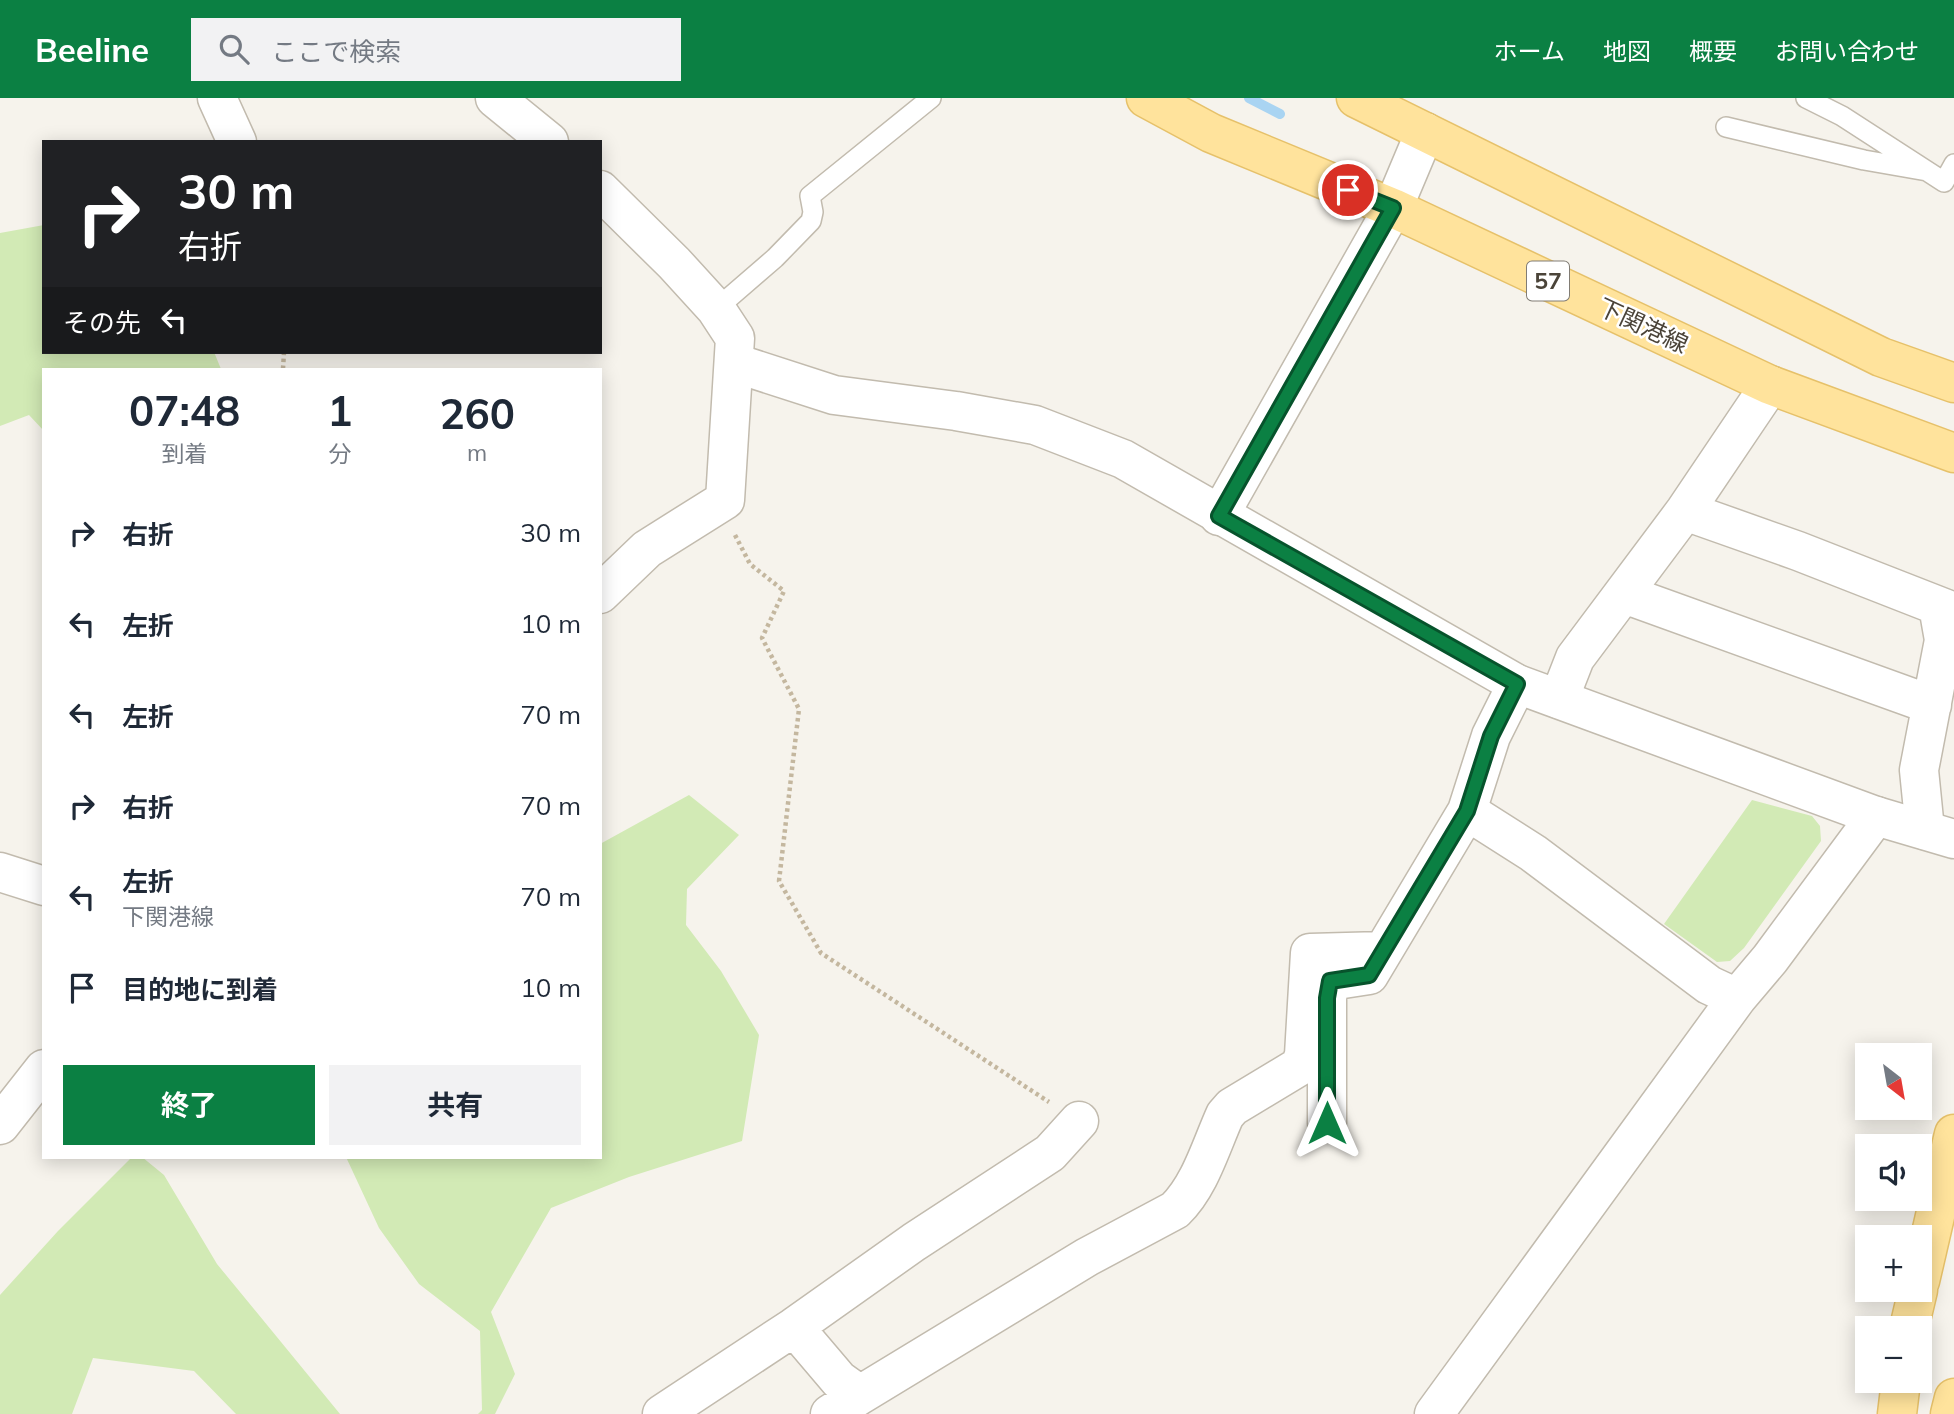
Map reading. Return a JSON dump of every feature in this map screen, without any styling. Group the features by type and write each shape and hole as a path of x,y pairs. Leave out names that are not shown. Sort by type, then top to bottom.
{"main road":[{"name":"下関港線","path":"1146,98 1211,133 1393,208 1770,386 1954,453"},
{"path":"1356,98 1881,357 1954,383"},
{"path":"1932,1229 1954,1134"},
{"path":"1897,1414 1900,1393"},
{"path":"1950,1414 1954,1398"}],"street":[{"path":"218,98 236,140"},
{"path":"495,98 547,140"},
{"path":"1219,516 1393,208 1425,132"},
{"path":"602,192 716,309 735,338 725,500 647,549 602,592"},
{"path":"735,363 834,394 1035,425 1123,459 1517,684 1876,816 1939,834"},
{"path":"1559,699 1576,658 1685,511 1770,386"},
{"path":"1685,511 1798,551 1946,609 1944,640 1919,770 1939,834"},
{"path":"1624,594 1932,705"},
{"path":"1327,1123 1327,998 1330,981 1369,975 1467,811 1491,736 1517,684"},
{"path":"1467,811 1533,853 1709,985 1737,998"},
{"path":"1434,1414 1737,998 1770,959 1876,816"},
{"path":"0,873 42,885"},
{"path":"794,1327 839,1380 845,1404 1087,1257 1175,1210 1193,1186 1224,1115 1300,1066 1304,1055 1310,953 1383,951"},
{"path":"0,1125 42,1072"},
{"path":"662,1414 794,1327 914,1242 1051,1153 1079,1121"}],"lane":[{"path":"716,309 775,258 811,221 813,212 810,196 931,98"},
{"path":"1806,98 1842,116 1944,181 1954,164"},
{"path":"1726,128 1864,160 1927,171"}],"path":[{"path":"718,504 750,564 784,591 762,638 799,709 779,881 821,953 1079,1121"}],"green space":[{"path":"42,225 42,354 215,354 221,368 42,368 42,429 29,415 0,426 0,233"},
{"path":"689,795 739,835 687,889 686,925 721,971 759,1035 742,1141 629,1177 551,1208 491,1312 515,1374 495,1414 478,1414 482,1410 480,1331 419,1284 379,1228 347,1159 602,1159 602,843"},
{"path":"1752,800 1812,816 1820,826 1821,841 1744,948 1730,961 1717,962 1664,924"},
{"path":"130,1159 144,1159 164,1175 217,1264 340,1414 236,1414 194,1371 93,1358 72,1414 0,1414 0,1295 58,1231"}],"waterway":[{"path":"1249,98 1280,114"}],"route":[{"path":"1327,1123 1327,998 1330,981 1369,975 1467,811 1491,736 1517,684 1219,516 1393,208 1348,190"}]}
